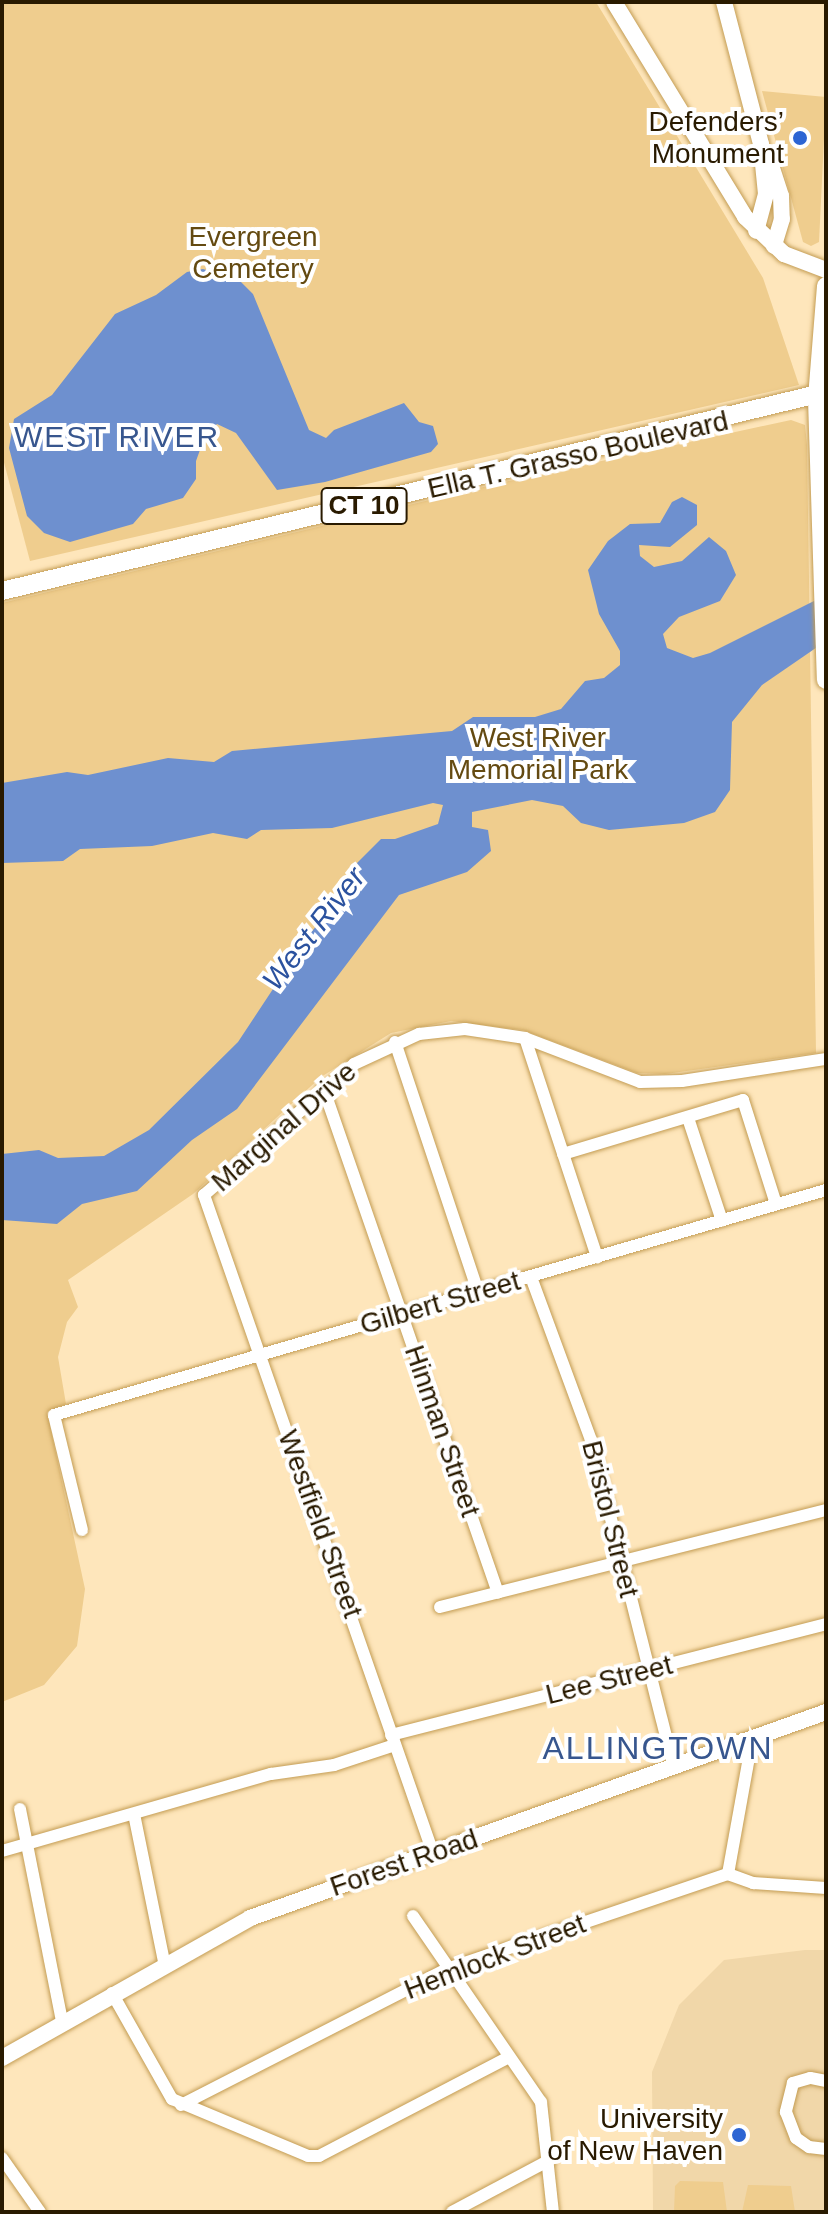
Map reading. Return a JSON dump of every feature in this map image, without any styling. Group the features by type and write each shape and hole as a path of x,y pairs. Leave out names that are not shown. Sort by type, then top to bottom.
{"main road":[{"path":"614,2 756,231 807,266 826,270"},
{"path":"724,2 761,144 781,196 782,219 774,246"},
{"path":"756,231 766,194 761,144"},
{"path":"826,286 822,395 826,680"},
{"name":"Ella T. Grasso Boulevard","path":"2,591 822,395"},
{"name":"Forest Road","path":"2,2058 164,1962 250,1918 826,1712"}],"street":[{"name":"Marginal Drive","path":"204,1195 323,1087 395,1042 465,1029 525,1038 640,1082 682,1081 826,1059"},
{"path":"525,1038 597,1257"},
{"path":"395,1042 478,1292"},
{"name":"Hinman Street","path":"323,1087 498,1593"},
{"path":"563,1154 743,1100 776,1204"},
{"path":"688,1118 722,1221"},
{"name":"Gilbert Street","path":"82,1530 54,1415 826,1190"},
{"name":"Westfield Street","path":"204,1195 433,1853"},
{"name":"Bristol Street","path":"531,1277 591,1440 674,1767"},
{"path":"440,1607 826,1510"},
{"name":"Lee Street","path":"2,1851 271,1774 334,1765 393,1740 826,1624"},
{"path":"752,1740 728,1874 753,1883 826,1888"},
{"path":"20,1809 62,2022"},
{"path":"134,1814 164,1962"},
{"name":"Hemlock Street","path":"181,2105 447,1969 728,1874"},
{"path":"413,1916 541,2102 550,2160 553,2212"},
{"path":"112,1993 159,2080 181,2105 319,2156 509,2057"},
{"path":"826,2081 793,2083 786,2112 796,2138 809,2147 826,2149"},
{"path":"2,2158 40,2212"},
{"path":"452,2212 550,2160"}],"shaded area":[{"name":"University of New Haven","path":"826,1950 826,2212 653,2212 652,2072 679,2005 724,1960"}],"green space":[{"name":"Evergreen Cemetery","path":"2,2 596,2 763,278 799,385 30,561 2,455"},
{"path":"762,91 826,97 819,242 811,246 803,242"},
{"name":"West River Memorial Park","path":"791,420 805,425 807,445 816,1053 665,1074 637,1073 523,1030 451,1021 391,1033 321,1077 193,1194 68,1280 78,1307 67,1322 58,1357 66,1404 47,1412 85,1589 77,1646 44,1685 2,1702 2,603 500,483"},
{"path":"680,2181 723,2182 727,2212 674,2212 675,2186"},
{"path":"748,2185 791,2186 795,2212 742,2212"}],"water":[{"path":"203,269 239,280 253,294 309,430 326,438 334,430 404,403 419,422 433,426 438,444 431,452 325,482 277,490 236,433 217,424 205,436 196,461 196,479 183,498 146,509 133,524 70,542 44,533 27,516 9,448 14,419 52,395 115,314 156,295 187,272"},
{"name":"West River","path":"682,497 697,505 697,525 670,547 639,545 640,556 654,567 682,561 709,537 726,551 736,575 720,601 679,617 663,634 667,648 693,658 710,653 826,595 826,641 762,685 732,722 730,790 715,812 684,823 609,830 581,823 563,806 532,800 472,812 472,827 488,830 491,851 467,872 399,895 237,1109 192,1140 137,1191 82,1204 57,1224 2,1220 2,1154 39,1150 58,1158 104,1156 149,1130 238,1042 308,936 348,888 351,869 381,839 395,839 438,824 443,805 433,803 332,828 261,830 247,839 213,833 152,846 80,849 63,861 2,863 2,783 67,772 88,775 168,758 214,762 232,751 452,731 473,717 535,717 561,709 585,681 604,678 620,665 620,651 599,614 588,570 608,541 630,524 660,523 672,502"}],"place":[{"name":"Defenders’ Monument","path":"800,138"},
{"name":"University of New Haven","path":"739,2135"}],"district":[{"name":"WEST RIVER","path":"117,437"},
{"name":"ALLINGTOWN","path":"658,1748"}]}
